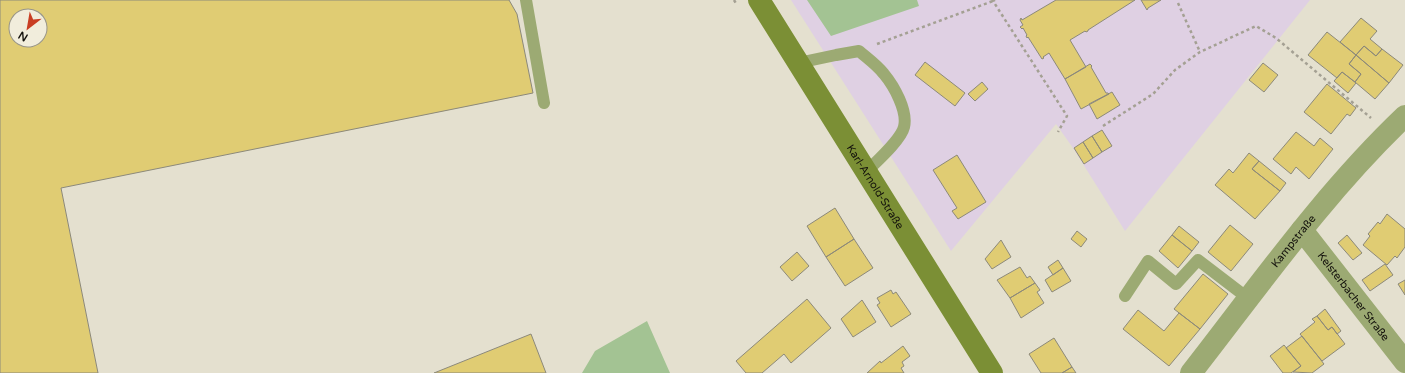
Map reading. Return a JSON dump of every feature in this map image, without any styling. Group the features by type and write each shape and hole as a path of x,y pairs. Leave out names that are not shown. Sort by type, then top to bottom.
{"main road":[{"name":"Karl-Arnold-Straße","path":"759,0 992,373"}],"street":[{"name":"Kampstraße","path":"1191,373 1302,230 1347,177 1388,132 1405,116"},
{"name":"Kelsterbacher Straße","path":"1302,230 1405,362"}],"lane":[{"path":"526,0 544,104"},
{"path":"798,63 836,54 859,51 884,74 898,96 903,108 904,128 893,145 866,172"},
{"path":"1125,296 1148,261 1176,284 1198,260 1249,299"}],"path":[{"path":"859,51 994,1 1067,116 1058,132"},
{"path":"1178,3 1200,52"},
{"path":"1103,126 1153,94 1175,70 1200,52 1256,26 1276,38 1388,132"}],"shaded area":[{"path":"791,0 1310,0 1125,231 1073,148 1056,124 951,251"}],"green space":[{"path":"807,0 917,0 919,6 831,36"},
{"path":"647,321 670,373 582,373 595,351"}],"building":[{"path":"0,0 509,0 517,14 533,93 61,188 98,373 0,373"},
{"path":"1056,0 1135,0 1088,31 1085,31 1070,40 1086,67 1065,79 1049,53 1042,59 1028,37 1027,38 1023,28 1022,29 1020,27 1023,25 1020,20 1021,18 1022,20"},
{"path":"1141,0 1161,0 1147,10"},
{"path":"1361,18 1377,31 1370,39 1382,49 1376,56 1364,46 1356,55 1340,42"},
{"path":"1327,32 1356,55 1349,64 1361,74 1355,82 1342,72 1337,78 1308,55"},
{"path":"1364,46 1376,56 1382,49 1403,65 1389,83 1356,55"},
{"path":"1356,55 1389,83 1375,99 1355,82 1361,74 1349,64"},
{"path":"925,62 965,93 955,106 915,75"},
{"path":"1263,63 1278,75 1264,92 1249,80"},
{"path":"1090,64 1106,93 1109,94 1081,109 1065,79"},
{"path":"1342,72 1356,83 1348,93 1334,81"},
{"path":"982,82 988,89 975,101 968,94"},
{"path":"1327,84 1356,108 1350,116 1347,114 1331,134 1304,112"},
{"path":"1112,92 1120,105 1097,119 1089,104"},
{"path":"1102,130 1112,146 1102,152 1092,136"},
{"path":"1296,132 1314,146 1320,138 1333,149 1309,179 1296,167 1291,174 1273,159"},
{"path":"1092,136 1102,152 1093,158 1083,142"},
{"path":"1083,142 1093,158 1084,164 1074,148"},
{"path":"1249,153 1259,161 1252,169 1280,191 1255,219 1215,185 1229,169 1233,173"},
{"path":"957,155 986,202 958,219 952,211 957,208 933,170"},
{"path":"1259,161 1286,183 1280,191 1252,169"},
{"path":"835,208 854,239 826,257 807,226"},
{"path":"1387,214 1405,229 1405,247 1397,258 1395,256 1387,265 1363,245 1370,236 1368,234 1378,222 1380,224"},
{"path":"1230,225 1253,244 1231,271 1208,252"},
{"path":"1179,226 1199,242 1192,251 1172,235"},
{"path":"1077,231 1087,239 1081,247 1071,239"},
{"path":"1172,235 1192,251 1178,268 1159,251"},
{"path":"1347,235 1362,253 1353,260 1338,243"},
{"path":"854,239 873,268 845,286 826,257"},
{"path":"1001,240 1011,257 992,269 985,259"},
{"path":"797,252 809,266 792,281 780,267"},
{"path":"1058,260 1063,268 1053,275 1048,267"},
{"path":"1385,264 1393,275 1370,291 1362,280"},
{"path":"1020,267 1027,278 1030,276 1035,283 1010,298 997,280"},
{"path":"1063,268 1071,281 1052,292 1045,280"},
{"path":"1203,274 1228,294 1200,329 1174,309"},
{"path":"1405,280 1405,295 1398,284"},
{"path":"1035,283 1040,290 1037,292 1044,303 1021,318 1010,298"},
{"path":"891,290 893,294 896,292 911,314 891,327 877,305 880,303 877,298"},
{"path":"807,299 831,328 791,363 784,354 762,373 746,373 736,361"},
{"path":"862,300 876,322 853,337 841,319"},
{"path":"1325,309 1341,331 1337,334 1332,327 1328,330 1317,316"},
{"path":"1138,310 1164,331 1179,313 1200,329 1169,366 1123,329"},
{"path":"1317,316 1328,330 1332,327 1345,344 1322,361 1300,334 1315,322 1312,319"},
{"path":"531,334 546,373 434,373"},
{"path":"1302,336 1324,364 1312,373 1293,372 1301,366 1286,348"},
{"path":"1054,338 1072,367 1062,373 1041,373 1029,354"},
{"path":"1284,345 1301,366 1291,373 1283,373 1270,356"},
{"path":"903,346 910,356 902,362 904,366 901,368 904,373 867,373 880,361 881,363"},
{"path":"1072,367 1076,373 1062,373"}]}
